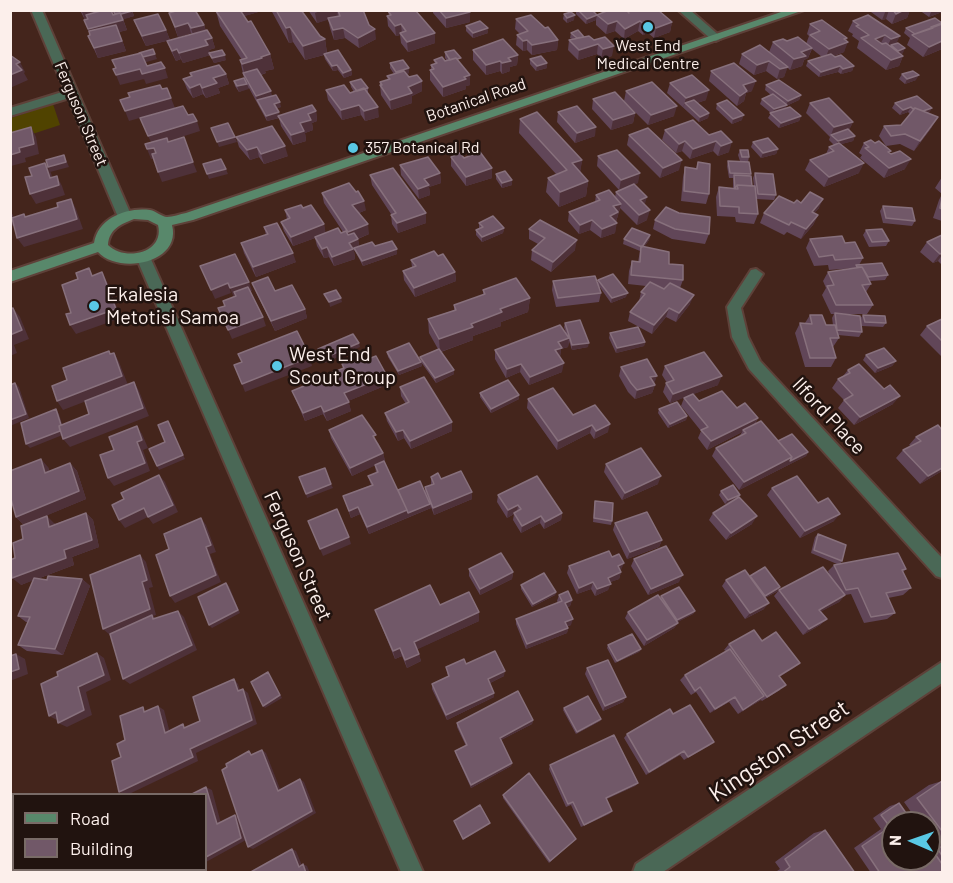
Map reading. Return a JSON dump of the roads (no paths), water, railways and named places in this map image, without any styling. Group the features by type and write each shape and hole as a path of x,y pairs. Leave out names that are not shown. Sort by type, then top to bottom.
{"main road":[{"name":"Botanical Road","path":"164,222 175,221 209,210 799,10"},
{"path":"151,215 164,222 168,234 165,241 152,253 143,257 116,259 109,256 101,246 104,233 116,221 125,217 151,215"},
{"path":"10,277 101,246"}],"street":[{"name":"Ferguson Street","path":"36,10 125,217"},
{"path":"683,10 716,38"},
{"path":"10,112 72,93"},
{"name":"Ferguson Street","path":"143,257 412,873"},
{"name":"Ilford Place","path":"756,274 734,307 740,337 754,365 942,570"},
{"name":"Kingston Street","path":"644,873 942,672"}],"place":[{"name":"West End Medical Centre","path":"648,27"},
{"name":"357 Botanical Rd","path":"353,148"},
{"name":"Ekalesia Metotisi Samoa","path":"94,306"},
{"name":"West End Scout Group","path":"277,366"}]}
